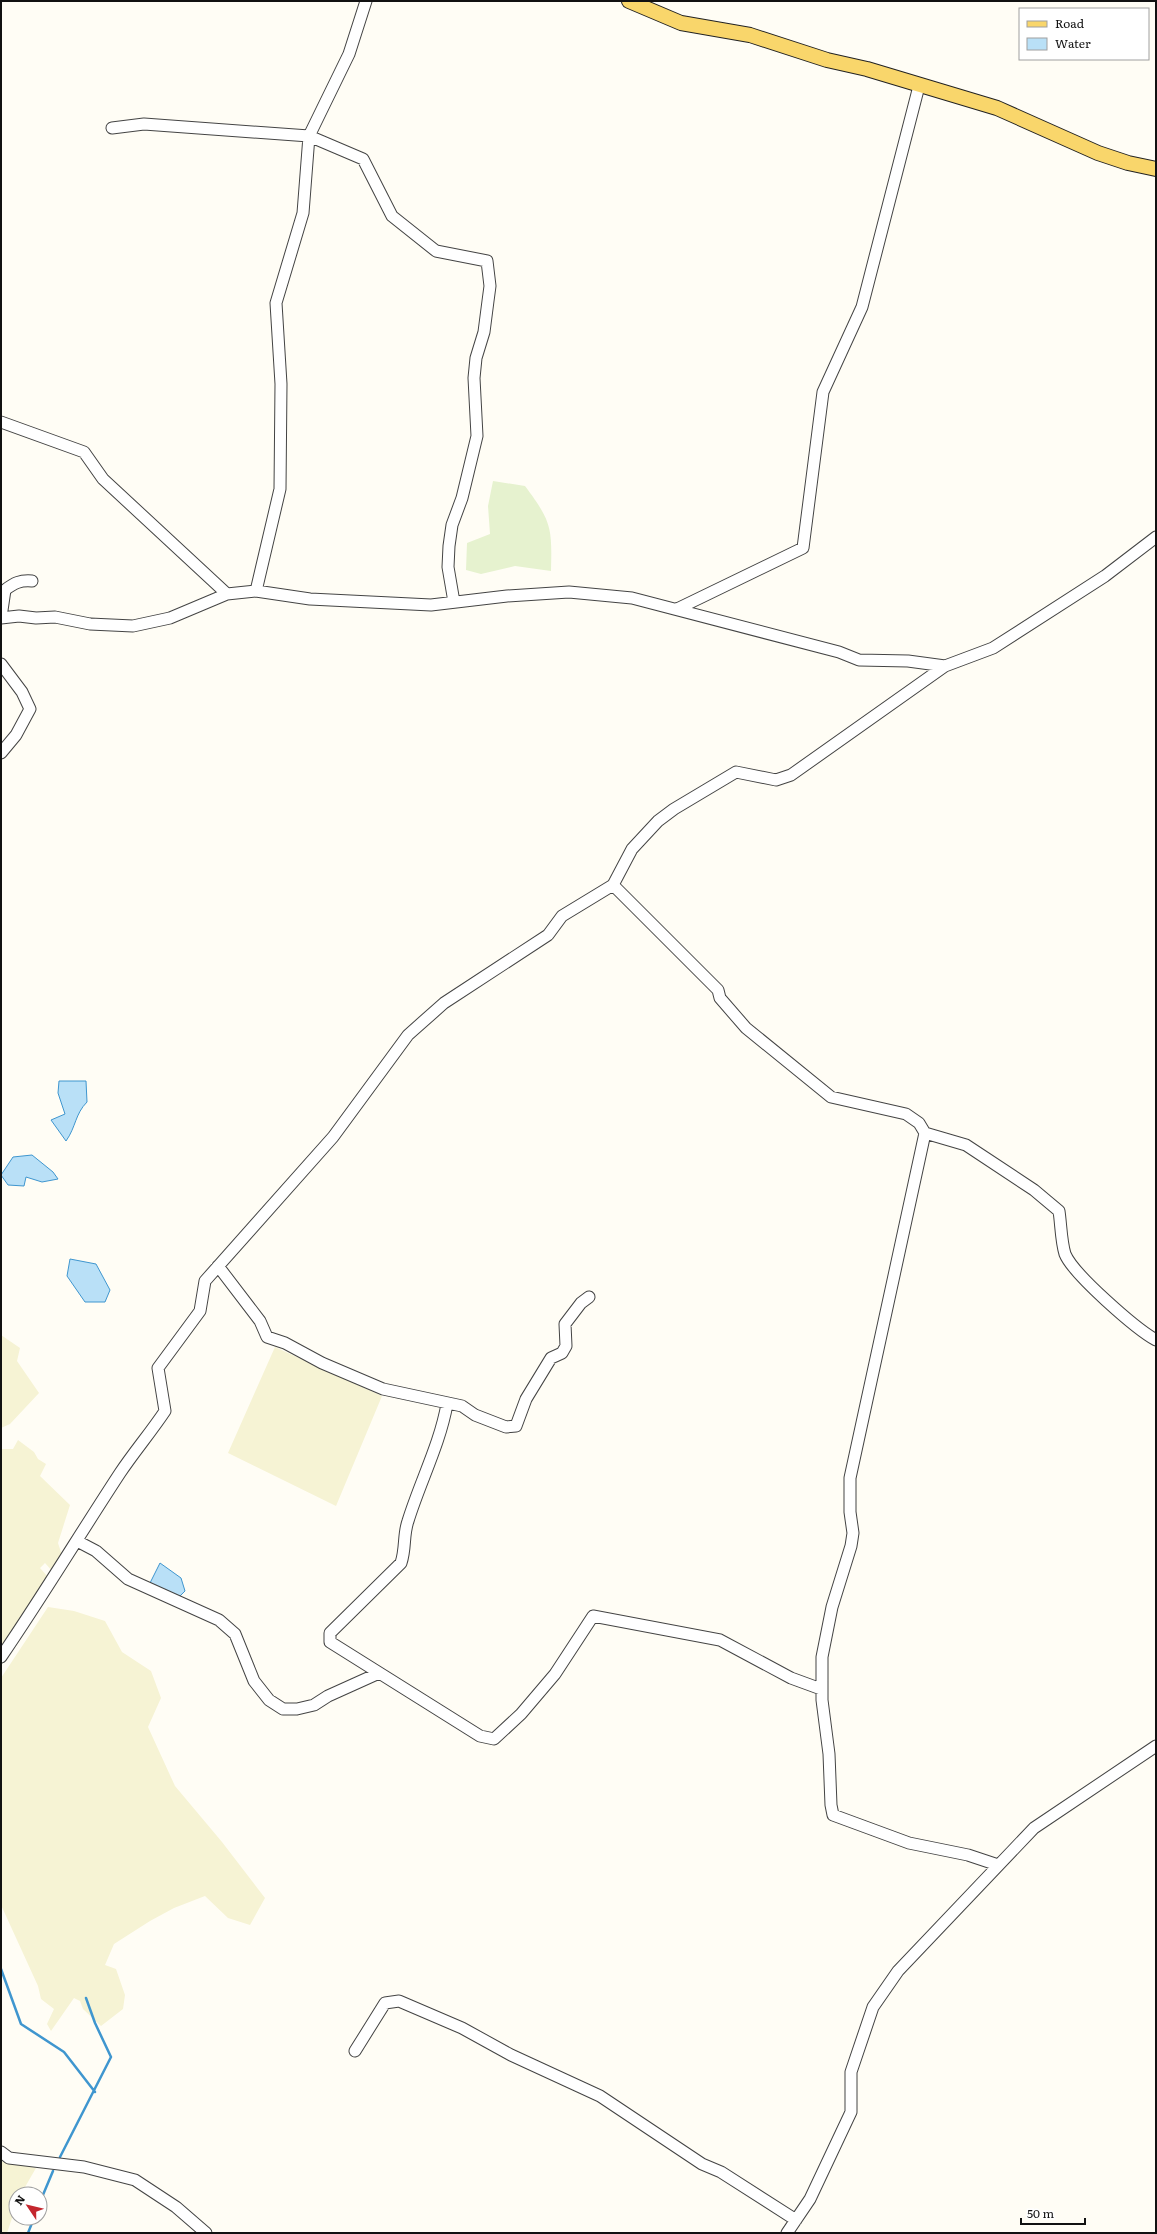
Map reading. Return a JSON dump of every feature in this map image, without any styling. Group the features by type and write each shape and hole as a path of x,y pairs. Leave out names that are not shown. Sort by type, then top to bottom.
{"main road":[{"path":"629,1 681,23 750,35 827,60 867,69 919,86 997,108 1098,153 1128,163 1156,169"}],"street":[{"path":"256,591 280,489 282,384 276,303 303,213 309,136 349,54 366,1"},
{"path":"677,609 803,548 823,392 862,308 919,86"},
{"path":"112,128 144,124 309,136 362,159 392,216 436,251 487,261 489,294 484,332 476,358 474,378 477,436 462,498 452,525 449,546 448,566 454,602"},
{"path":"1,422 84,452 103,479 227,594"},
{"path":"1,1657 121,1471 146,1439 165,1411 158,1368 200,1312 206,1281 333,1137 408,1035 444,1003 548,936 562,916 613,885 632,849 658,821 674,809 736,772 776,780 792,775 946,666 993,648 1105,576 1156,537"},
{"path":"32,581 18,582 5,590 1,617 19,616 55,618 90,624 133,626 170,618 227,594 256,591 310,600 431,605 507,596 569,592 632,598 839,652 859,660 908,661 946,666"},
{"path":"1,664 22,692 30,709 16,735 1,753"},
{"path":"613,885 718,990 720,998 746,1028 831,1096 906,1114 919,1123 926,1133 966,1144 1034,1190 1059,1211 1066,1254 1084,1278 1113,1306 1156,1340"},
{"path":"926,1133 850,1478 850,1512 853,1533 851,1546 832,1607 822,1657 821,1688 829,1754 830,1805 833,1815 909,1843 968,1855 998,1865"},
{"path":"218,1266 260,1321 267,1337 285,1343 322,1363 383,1389 447,1404 462,1406 475,1415 506,1427 516,1426 526,1399 551,1358 562,1353 566,1346 565,1324 581,1303 589,1297"},
{"path":"447,1404 443,1425 425,1470 405,1531 406,1550 401,1562 330,1633 330,1642 480,1736 494,1739 521,1714 555,1674 593,1616 720,1640 791,1678 821,1688"},
{"path":"77,1541 96,1551 128,1579 219,1620 235,1634 254,1681 269,1700 282,1709 297,1709 314,1705 328,1696 378,1673"},
{"path":"786,2233 810,2199 851,2112 851,2072 873,2007 898,1970 1034,1828 1156,1746"},
{"path":"355,2051 385,2003 399,2001 462,2028 511,2055 600,2096 702,2164 721,2172 796,2220"},
{"path":"1,2152 9,2158 84,2167 135,2180 176,2207 206,2233"}],"shaded area":[{"path":"1,1335 20,1348 17,1361 39,1393 10,1424 1,1428"},
{"path":"275,1347 382,1396 336,1506 228,1453"},
{"path":"18,1440 34,1452 38,1459 46,1464 40,1476 70,1505 58,1543 62,1555 53,1572 45,1563 40,1568 48,1577 1,1647 1,1449 13,1449"},
{"path":"48,1607 74,1611 105,1621 122,1652 151,1671 161,1698 148,1727 175,1786 222,1842 265,1898 250,1925 228,1918 205,1896 174,1908 150,1921 114,1944 105,1965 116,1969 125,1995 123,2009 101,2026 83,2009 80,2001 74,1998 51,2031 47,2024 54,2009 41,1999 38,1986 1,1905 1,1678"},
{"path":"1,2161 36,2168 26,2186 8,2186 8,2226 9,2226 7,2233 1,2233"}],"green space":[{"path":"493,481 525,486 541,508 550,535 551,571 515,566 481,574 466,570 467,543 490,534 488,506"}],"water":[{"path":"59,1081 86,1081 87,1102 80,1111 72,1131 66,1141 51,1120 65,1114 58,1093"},
{"path":"32,1155 53,1172 58,1179 42,1182 26,1177 24,1186 8,1185 1,1175 13,1157"},
{"path":"70,1259 96,1264 110,1290 105,1302 85,1302 67,1276"},
{"path":"160,1563 181,1578 185,1591 180,1596 163,1595 150,1583"}],"waterway":[{"path":"1,1969 21,2024 64,2052 95,2092"},
{"path":"60,2157 111,2057 95,2023 86,1998"},
{"path":"47,2186 53,2171"},
{"path":"28,2233 31,2226"}]}
